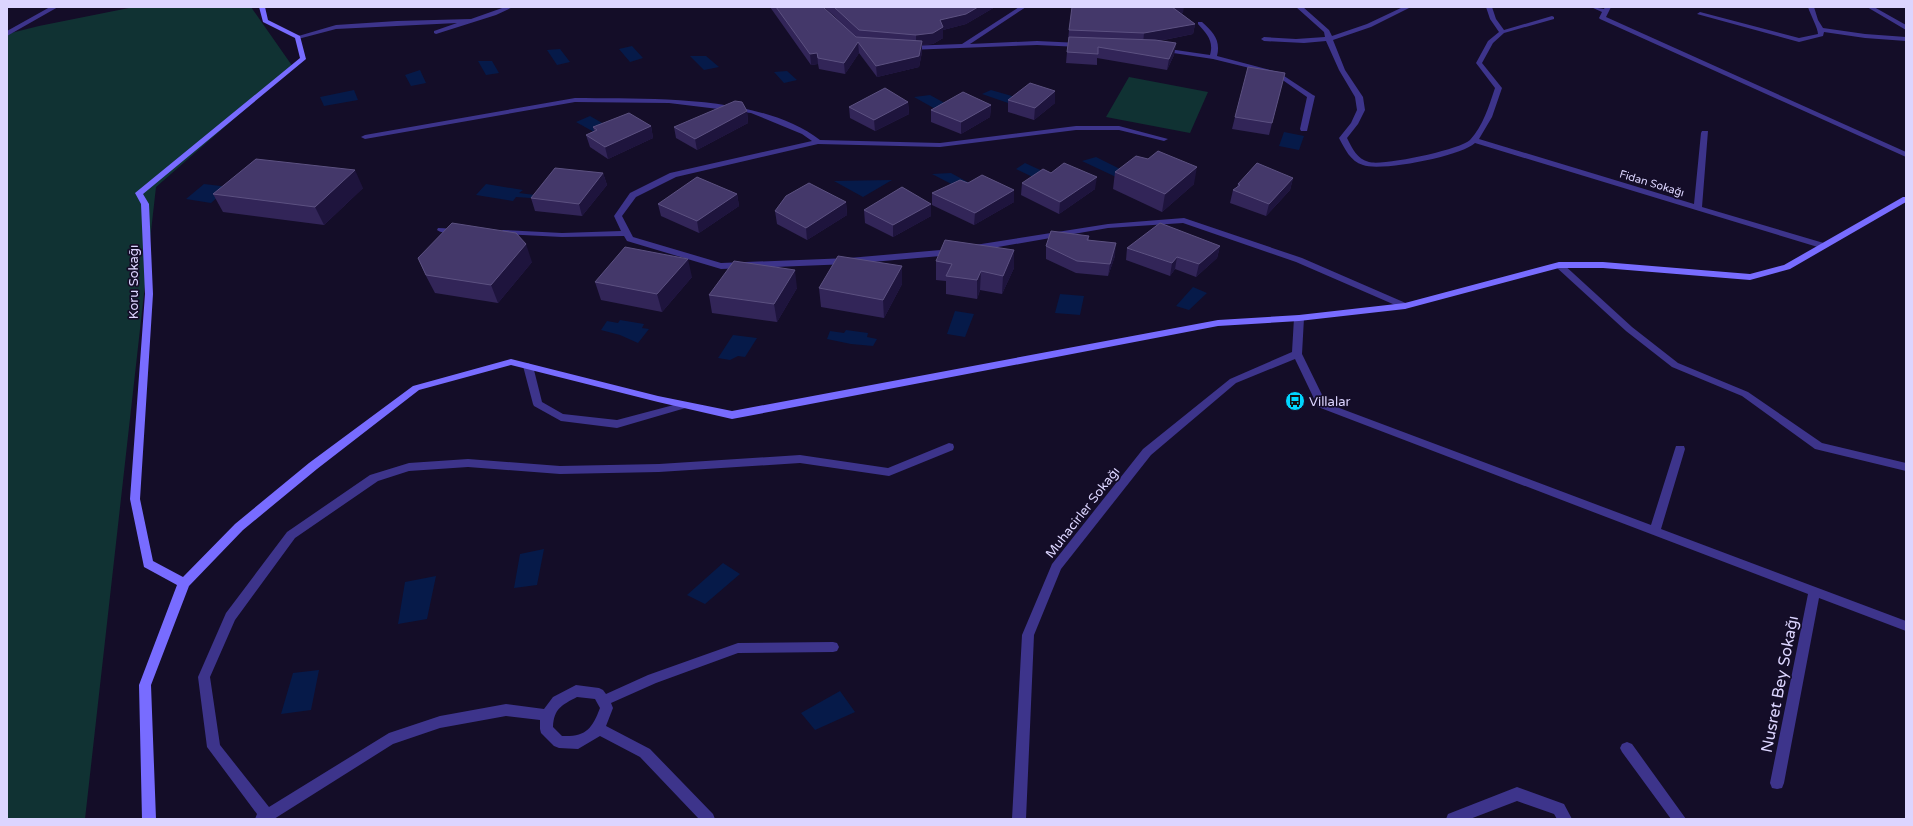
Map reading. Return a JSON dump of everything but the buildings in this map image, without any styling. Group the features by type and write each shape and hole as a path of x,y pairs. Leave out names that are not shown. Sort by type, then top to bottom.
{"street":[{"path":"7,34 55,7"},
{"path":"262,7 265,21 298,37 336,27 397,23 473,21"},
{"path":"436,32 473,21 510,7"},
{"path":"965,44 1023,7"},
{"path":"1299,7 1327,31 1342,70 1359,97 1361,110 1354,124 1344,138 1351,156 1371,166 1428,157 1470,144 1488,120 1499,88 1479,63 1490,42 1502,32 1552,18"},
{"path":"1264,39 1290,42 1329,39 1384,19 1408,7"},
{"path":"1489,7 1493,19 1502,32"},
{"path":"1594,7 1607,9 1602,18 1906,155"},
{"path":"1700,14 1799,40 1821,35 1821,30 1815,20 1811,7"},
{"path":"1870,7 1906,28"},
{"path":"1200,23 1213,37 1216,47 1213,57"},
{"path":"1821,30 1865,36 1906,39"},
{"name":"Koru Sokağı","path":"184,584 148,564 135,499 149,294 145,204 139,193 303,58 298,37"},
{"path":"901,48 916,49 965,44 1037,42 1084,45"},
{"path":"1154,48 1213,57 1276,73 1311,96 1304,129"},
{"path":"365,137 576,100 661,101 752,111 805,132 818,142"},
{"path":"1164,139 1119,128 1076,128 940,145 818,142 673,175 633,195 618,216 630,239 721,266 848,261 941,254 1108,226 1184,220 1299,260 1405,306"},
{"path":"1698,208 1705,133"},
{"name":"Fidan Sokağı","path":"1474,140 1824,246"},
{"path":"149,819 145,685 184,584 239,527 313,466 416,388 511,362 685,405 732,415 1218,323 1299,318 1405,306 1558,265 1603,265 1750,277 1787,267 1906,199"},
{"path":"441,230 471,231"},
{"path":"494,232 562,235 626,233"},
{"path":"1558,265 1629,329 1675,365 1744,394 1819,446 1906,467"},
{"path":"1299,318 1297,354 1322,405 1906,626"},
{"name":"Muhacirler Sokağı","path":"1019,819 1028,635 1056,567 1147,452 1233,381 1297,354"},
{"path":"528,366 538,404 561,417 617,424 685,405"},
{"path":"547,715 506,710 440,722 389,739 265,818 214,747 204,677 230,617 291,535 374,478 409,467 468,463 560,470 659,468 800,459 889,472 949,447"},
{"path":"1655,531 1680,449"},
{"name":"Nusret Bey Sokağı","path":"1777,783 1814,591"},
{"path":"603,701 652,679 738,648 833,647"},
{"path":"576,691 599,694 603,701 607,708 599,730 578,743 559,742 546,729 547,715 556,702 576,691"},
{"path":"599,730 645,753 708,819"},
{"path":"1627,748 1679,819"},
{"path":"1453,819 1517,794 1559,809 1565,819"}],"green space":[{"path":"134,7 251,7 293,67 156,187 85,819 7,819 7,34"},
{"path":"1129,77 1208,92 1190,133 1106,117"}],"water":[{"path":"632,46 643,58 630,62 619,49"},
{"path":"560,49 570,62 557,65 547,50"},
{"path":"690,56 706,56 719,67 704,70"},
{"path":"478,61 492,61 499,73 486,75"},
{"path":"420,70 426,83 411,86 405,75"},
{"path":"787,71 797,80 784,83 774,72"},
{"path":"354,90 358,100 324,106 320,97"},
{"path":"991,90 1019,98 1011,104 982,94"},
{"path":"930,95 950,106 939,111 914,97"},
{"path":"590,116 609,127 594,132 576,122"},
{"path":"1284,132 1304,136 1299,150 1279,146"},
{"path":"1096,157 1126,172 1116,177 1082,161"},
{"path":"1025,163 1049,174 1039,180 1016,169"},
{"path":"951,173 973,185 963,190 932,174"},
{"path":"892,180 863,197 834,181"},
{"path":"204,184 229,187 211,203 186,199"},
{"path":"486,184 523,190 519,193 535,195 531,198 516,197 513,201 476,195"},
{"path":"1193,287 1207,293 1189,310 1176,306"},
{"path":"1060,294 1084,296 1080,315 1055,313"},
{"path":"955,311 974,314 965,337 947,334"},
{"path":"620,320 644,324 642,328 649,329 638,343 620,335 601,330 607,321 618,323"},
{"path":"846,330 868,333 867,337 877,339 873,346 851,344 827,339 830,331 844,333"},
{"path":"733,335 757,338 745,357 738,356 730,360 718,358"},
{"path":"544,549 537,585 514,588 520,554"},
{"path":"723,563 740,574 705,604 687,595"},
{"path":"436,576 427,619 398,624 405,582"},
{"path":"319,670 311,710 281,714 293,673"},
{"path":"840,691 855,712 815,730 801,713"}],"place":[{"name":"Villalar","path":"1295,401"}]}
